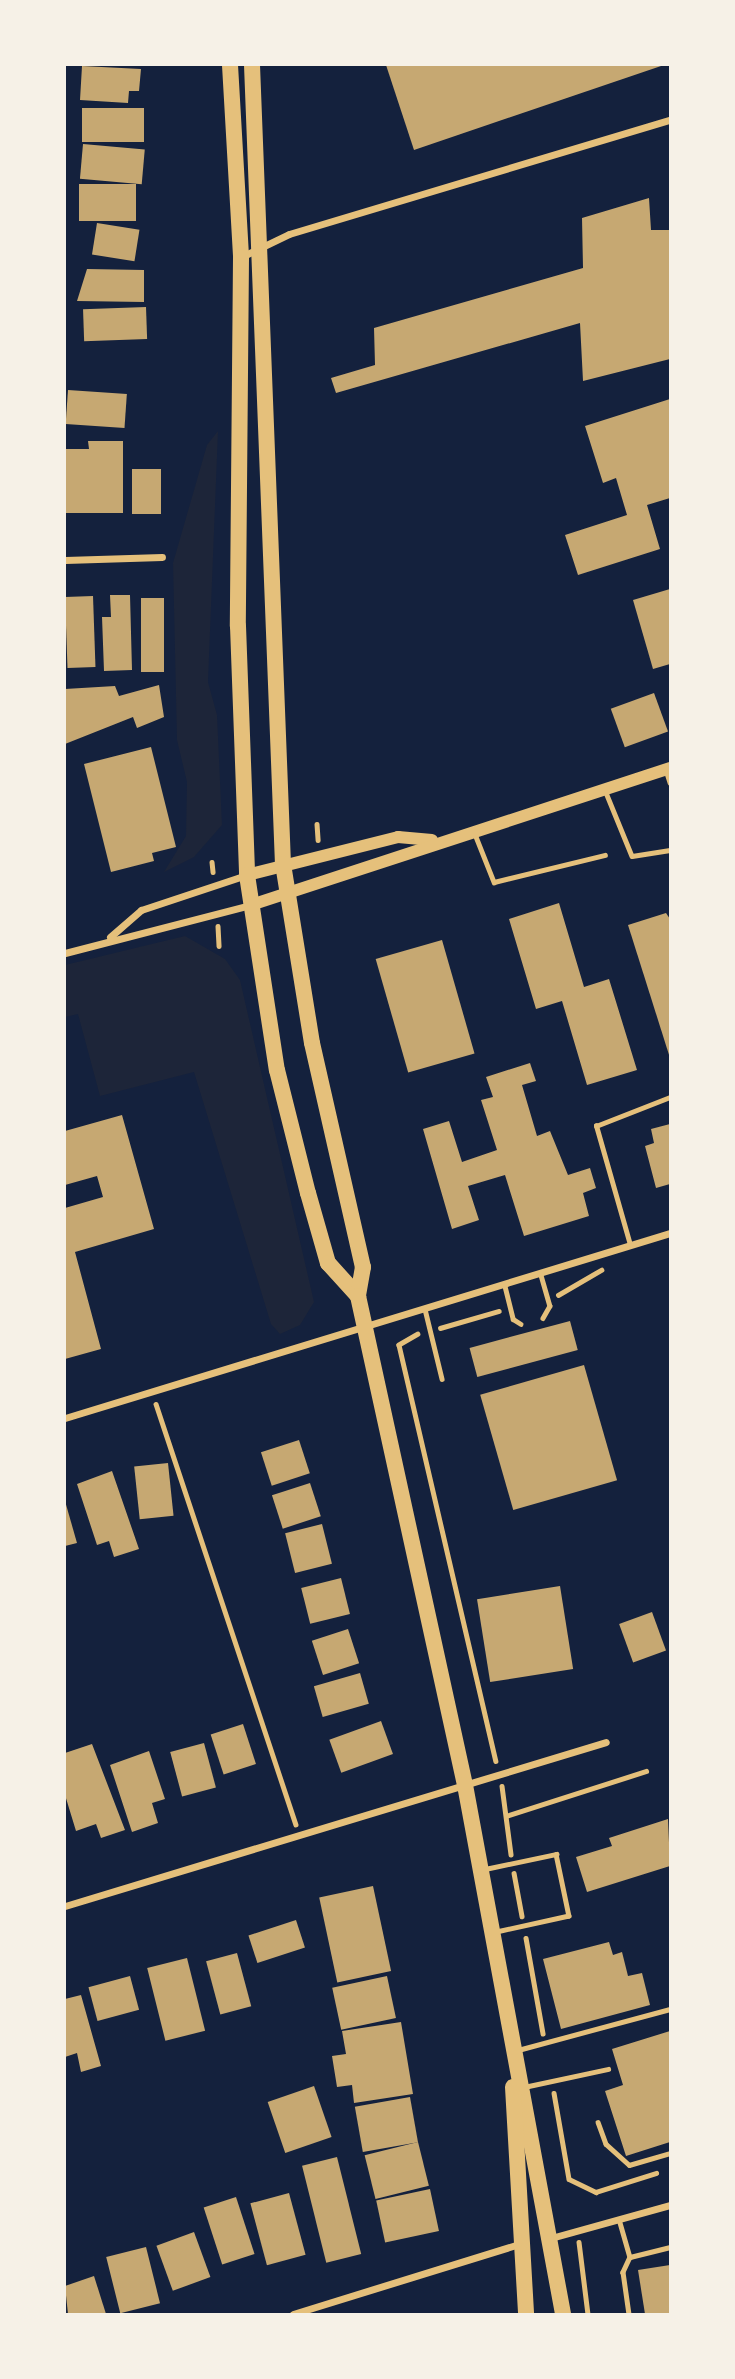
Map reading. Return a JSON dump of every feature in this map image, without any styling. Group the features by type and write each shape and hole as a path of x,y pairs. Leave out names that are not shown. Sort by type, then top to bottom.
{"highway":[{"path":"230,65 241,258 238,626 247,875 277,1070 308,1193 328,1263 358,1296"},
{"path":"252,65 262,247 283,864 312,1043 363,1267 358,1296 465,1785 509,2021 517,2089 526,2314"},
{"path":"517,2089 551,2238 563,2314"}],"street":[{"path":"241,258 262,247 670,120"},
{"path":"65,560 162,557"},
{"path":"65,953 109,938 144,935 251,905 474,829 605,789 669,774"},
{"path":"109,938 141,910 283,864 398,837 436,841"},
{"path":"65,1418 335,1333 365,1330 670,1233"},
{"path":"65,1906 606,1742"},
{"path":"551,2238 578,2234 670,2205"},
{"path":"293,2314 523,2242"}],"lane":[{"path":"605,789 632,856 670,850"},
{"path":"474,829 494,882 605,855"},
{"path":"630,1246 597,1126 670,1097"},
{"path":"541,1275 548,1297 543,1318"},
{"path":"505,1286 510,1308 521,1324"},
{"path":"425,1309 442,1379"},
{"path":"481,1870 556,1854 569,1916 492,1933"},
{"path":"513,2052 670,2008"},
{"path":"517,2089 608,2069"},
{"path":"598,2122 606,2144 629,2165 670,2153"},
{"path":"620,2219 630,2257 623,2272 629,2314"},
{"path":"630,2257 670,2247"}],"path":[{"path":"548,1297 576,1289 606,1267"},
{"path":"510,1308 430,1331 398,1345 499,1775 545,2043"},
{"path":"151,1390 300,1836"},
{"path":"506,1816 646,1771"},
{"path":"552,2082 569,2179 596,2192 670,2169"},
{"path":"578,2234 588,2314"}],"shaded area":[{"path":"218,431 208,682 217,715 222,825 194,857 164,872 186,836 187,782 177,740 173,563 207,445"},
{"path":"185,936 225,959 240,980 314,1302 300,1325 280,1334 271,1324 194,1072 100,1096 78,1014 65,1017 65,965"}],"building":[{"path":"386,65 664,65 414,150"},
{"path":"82,66 141,69 139,91 129,91 128,103 80,100"},
{"path":"82,108 144,108 144,142 82,142"},
{"path":"83,144 145,149 142,184 80,179"},
{"path":"79,184 136,184 136,221 79,221"},
{"path":"649,198 651,230 670,230 670,359 583,381 580,323 336,393 331,378 375,365 374,328 583,268 582,218"},
{"path":"97,223 139,230 134,261 92,255"},
{"path":"87,269 144,270 144,302 77,301"},
{"path":"146,307 147,339 84,341 83,309"},
{"path":"68,390 127,394 124,428 66,424"},
{"path":"670,399 670,498 647,505 660,549 578,575 565,535 627,515 616,478 603,483 585,426"},
{"path":"88,441 123,441 123,513 65,513 65,449 89,449"},
{"path":"132,469 161,469 161,514 132,514"},
{"path":"670,589 670,664 653,669 633,600"},
{"path":"110,595 130,595 132,670 104,671 102,617 111,617"},
{"path":"93,596 95,667 67,668 65,597"},
{"path":"141,598 164,598 164,672 141,672"},
{"path":"159,685 164,717 137,728 133,717 65,744 65,689 115,686 119,696"},
{"path":"654,693 668,732 625,747 611,709"},
{"path":"151,747 176,847 152,853 154,861 111,872 84,764"},
{"path":"559,903 584,987 609,979 637,1070 587,1085 562,1001 536,1009 509,919"},
{"path":"666,913 670,919 670,1058 628,925"},
{"path":"442,940 475,1053 408,1072 376,959"},
{"path":"530,1063 536,1081 522,1085 537,1136 550,1131 568,1175 590,1168 596,1188 583,1193 589,1216 524,1236 505,1175 468,1186 479,1220 452,1229 423,1129 449,1121 462,1162 497,1150 481,1100 493,1097 486,1077"},
{"path":"122,1115 154,1229 75,1252 101,1349 65,1359 65,1208 103,1197 97,1176 65,1185 65,1131"},
{"path":"670,1124 670,1184 656,1188 645,1146 654,1143 651,1129"},
{"path":"570,1321 578,1350 477,1377 470,1348"},
{"path":"584,1365 617,1480 513,1510 480,1395"},
{"path":"299,1440 310,1473 272,1486 261,1452"},
{"path":"168,1463 174,1516 140,1519 134,1467"},
{"path":"112,1471 139,1549 114,1557 109,1541 97,1545 77,1484"},
{"path":"310,1483 321,1516 283,1529 272,1495"},
{"path":"65,1501 77,1543 65,1546"},
{"path":"322,1524 332,1564 295,1573 285,1533"},
{"path":"341,1578 350,1614 310,1624 301,1588"},
{"path":"560,1586 573,1669 490,1682 477,1599"},
{"path":"652,1612 666,1651 633,1662 619,1624"},
{"path":"348,1629 359,1663 323,1675 312,1641"},
{"path":"360,1673 369,1704 323,1717 314,1686"},
{"path":"381,1721 393,1754 341,1773 329,1740"},
{"path":"243,1724 256,1764 224,1774 211,1735"},
{"path":"204,1743 216,1787 182,1796 170,1752"},
{"path":"92,1744 125,1830 101,1838 96,1824 76,1831 65,1795 65,1753"},
{"path":"149,1751 165,1799 152,1803 158,1823 132,1832 110,1765"},
{"path":"668,1819 670,1866 587,1892 576,1857 612,1846 609,1838"},
{"path":"373,1886 391,1971 337,1983 319,1897"},
{"path":"296,1920 305,1948 257,1963 248,1935"},
{"path":"609,1942 613,1955 622,1952 628,1976 642,1973 650,2005 561,2029 543,1959"},
{"path":"237,1953 251,2006 220,2014 206,1961"},
{"path":"187,1958 205,2031 165,2041 147,1968"},
{"path":"130,1976 139,2010 98,2021 88,1987"},
{"path":"387,1976 396,2018 341,2030 332,1988"},
{"path":"81,1995 101,2066 81,2072 77,2053 65,2057 65,1999"},
{"path":"401,2022 413,2094 354,2103 352,2085 337,2087 332,2056 346,2054 342,2031"},
{"path":"670,2031 670,2142 626,2156 605,2091 623,2085 612,2049"},
{"path":"314,2086 332,2137 285,2153 268,2102"},
{"path":"410,2097 418,2142 363,2152 355,2107"},
{"path":"418,2142 429,2186 376,2199 365,2155"},
{"path":"337,2157 361,2254 326,2263 302,2166"},
{"path":"430,2189 439,2231 385,2242 376,2200"},
{"path":"289,2193 306,2255 267,2265 250,2203"},
{"path":"236,2197 255,2254 222,2265 204,2208"},
{"path":"194,2232 210,2277 173,2291 156,2246"},
{"path":"146,2247 160,2303 120,2313 106,2257"},
{"path":"670,2265 670,2314 645,2314 638,2270"},
{"path":"94,2276 106,2314 68,2314 65,2286"}]}
